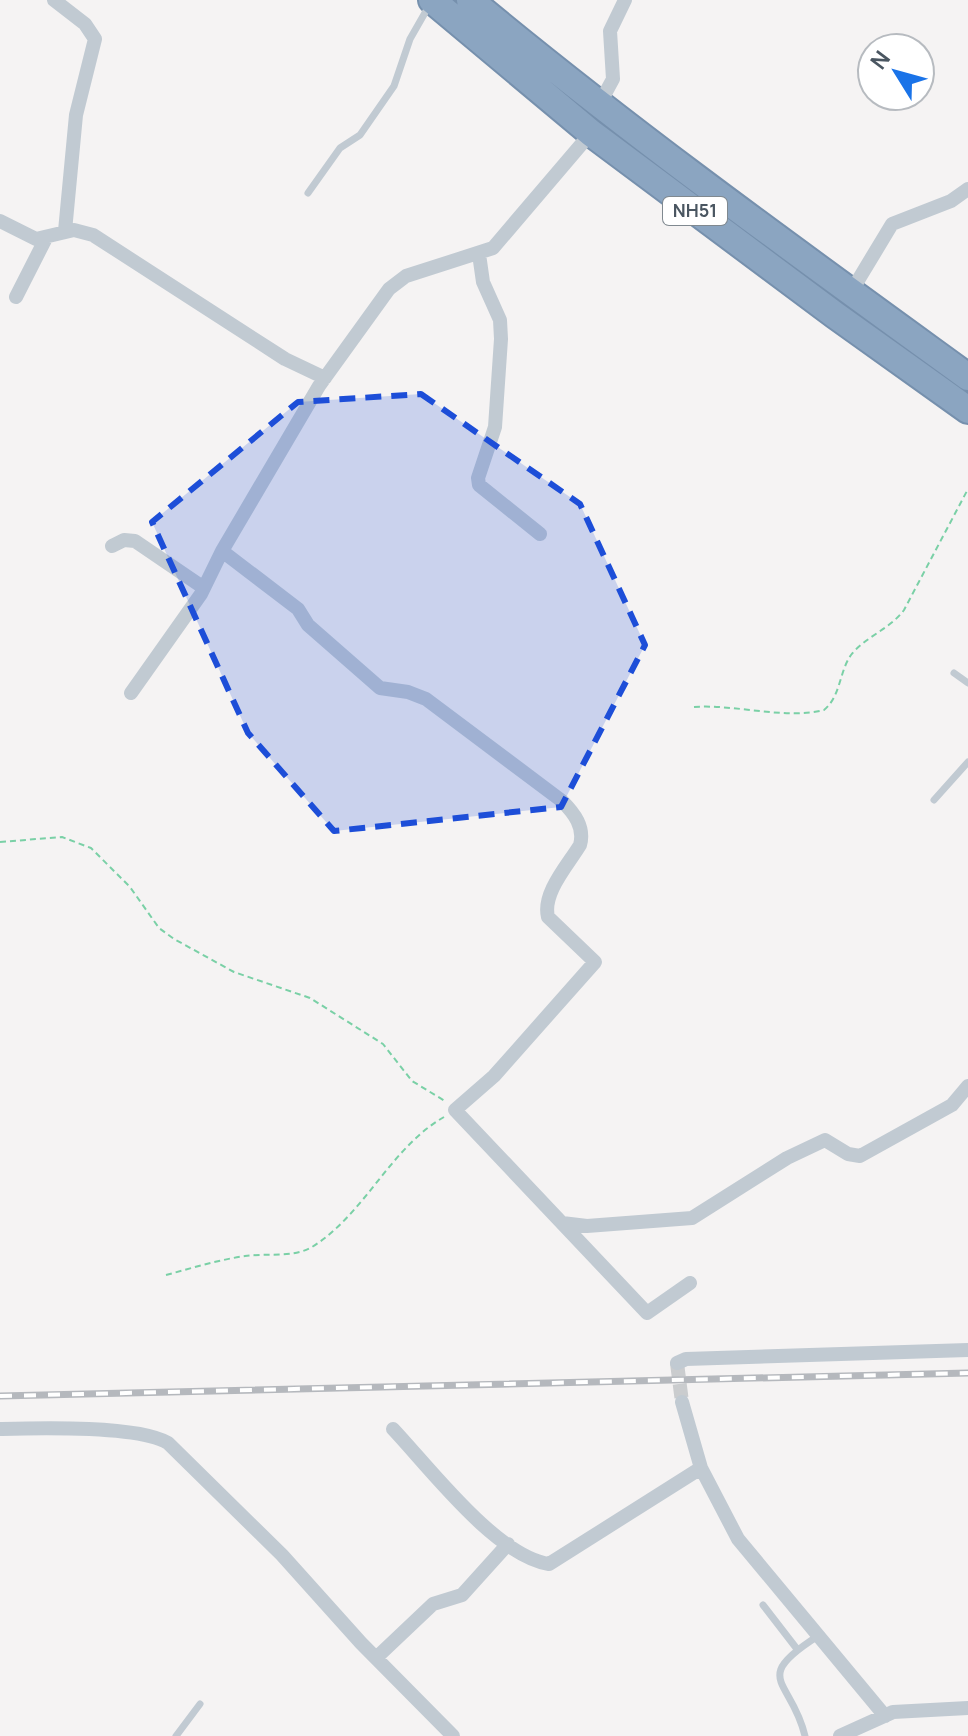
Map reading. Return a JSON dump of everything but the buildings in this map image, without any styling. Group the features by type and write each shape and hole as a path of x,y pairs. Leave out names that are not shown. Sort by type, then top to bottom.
{"highway":[{"name":"NH51","path":"432,0 591,133 968,410"},
{"name":"NH51","path":"470,0 600,103 851,292 962,368"},
{"path":"874,343 890,321"}],"street":[{"path":"54,0 85,24 95,39 76,115 65,231"},
{"path":"600,103 613,79 610,31 625,0"},
{"path":"131,693 171,641 204,588 222,551 325,378 398,280 479,254 501,241 591,133"},
{"path":"851,292 892,224 951,201 968,189"},
{"path":"0,221 28,237 46,238 65,231 85,231 285,359 325,378"},
{"path":"16,297 46,238"},
{"path":"479,254 483,282 500,320 501,339 495,427 478,478 479,485 540,534"},
{"path":"112,546 124,540 135,541 204,588"},
{"path":"222,551 298,609 308,625 380,688 408,692 426,699 562,801 577,819 582,838 580,845 548,897 546,910 548,917 595,962 494,1076 455,1109 647,1313 690,1283"},
{"path":"562,1223 587,1226 692,1218 787,1158 825,1140 848,1154 860,1156 952,1105 968,1086"},
{"path":"677,1363 686,1359 830,1352 968,1350"},
{"path":"682,1402 701,1468 738,1539 885,1716"},
{"path":"0,1429 63,1426 160,1438 282,1555 376,1658 453,1736"},
{"path":"393,1429 508,1544 533,1560 555,1563 701,1468"},
{"path":"376,1658 433,1604 462,1595 508,1544"},
{"path":"840,1736 903,1711 968,1708"}],"lane":[{"path":"308,193 340,148 360,135 394,86 410,39 432,0"},
{"path":"954,673 968,683"},
{"path":"934,800 968,762"},
{"path":"763,1605 797,1649"},
{"path":"805,1736 800,1717 779,1676 783,1661 818,1636"},
{"path":"176,1736 200,1704"}],"path":[{"path":"694,707 721,705 783,713 818,712 830,706 851,655 904,610 968,489"},
{"path":"0,842 62,837 91,848 130,887 159,928 234,972 295,991 318,1002 383,1044 412,1081 455,1109 423,1130 343,1222 311,1247 296,1253 221,1260 166,1275"}],"highlighted area":[{"path":"421,394 580,504 645,645 561,807 334,831 248,733 152,522 298,402"}],"tunnel":[{"path":"677,1363 682,1402"}],"railway":[{"path":"0,1396 968,1373"}]}
